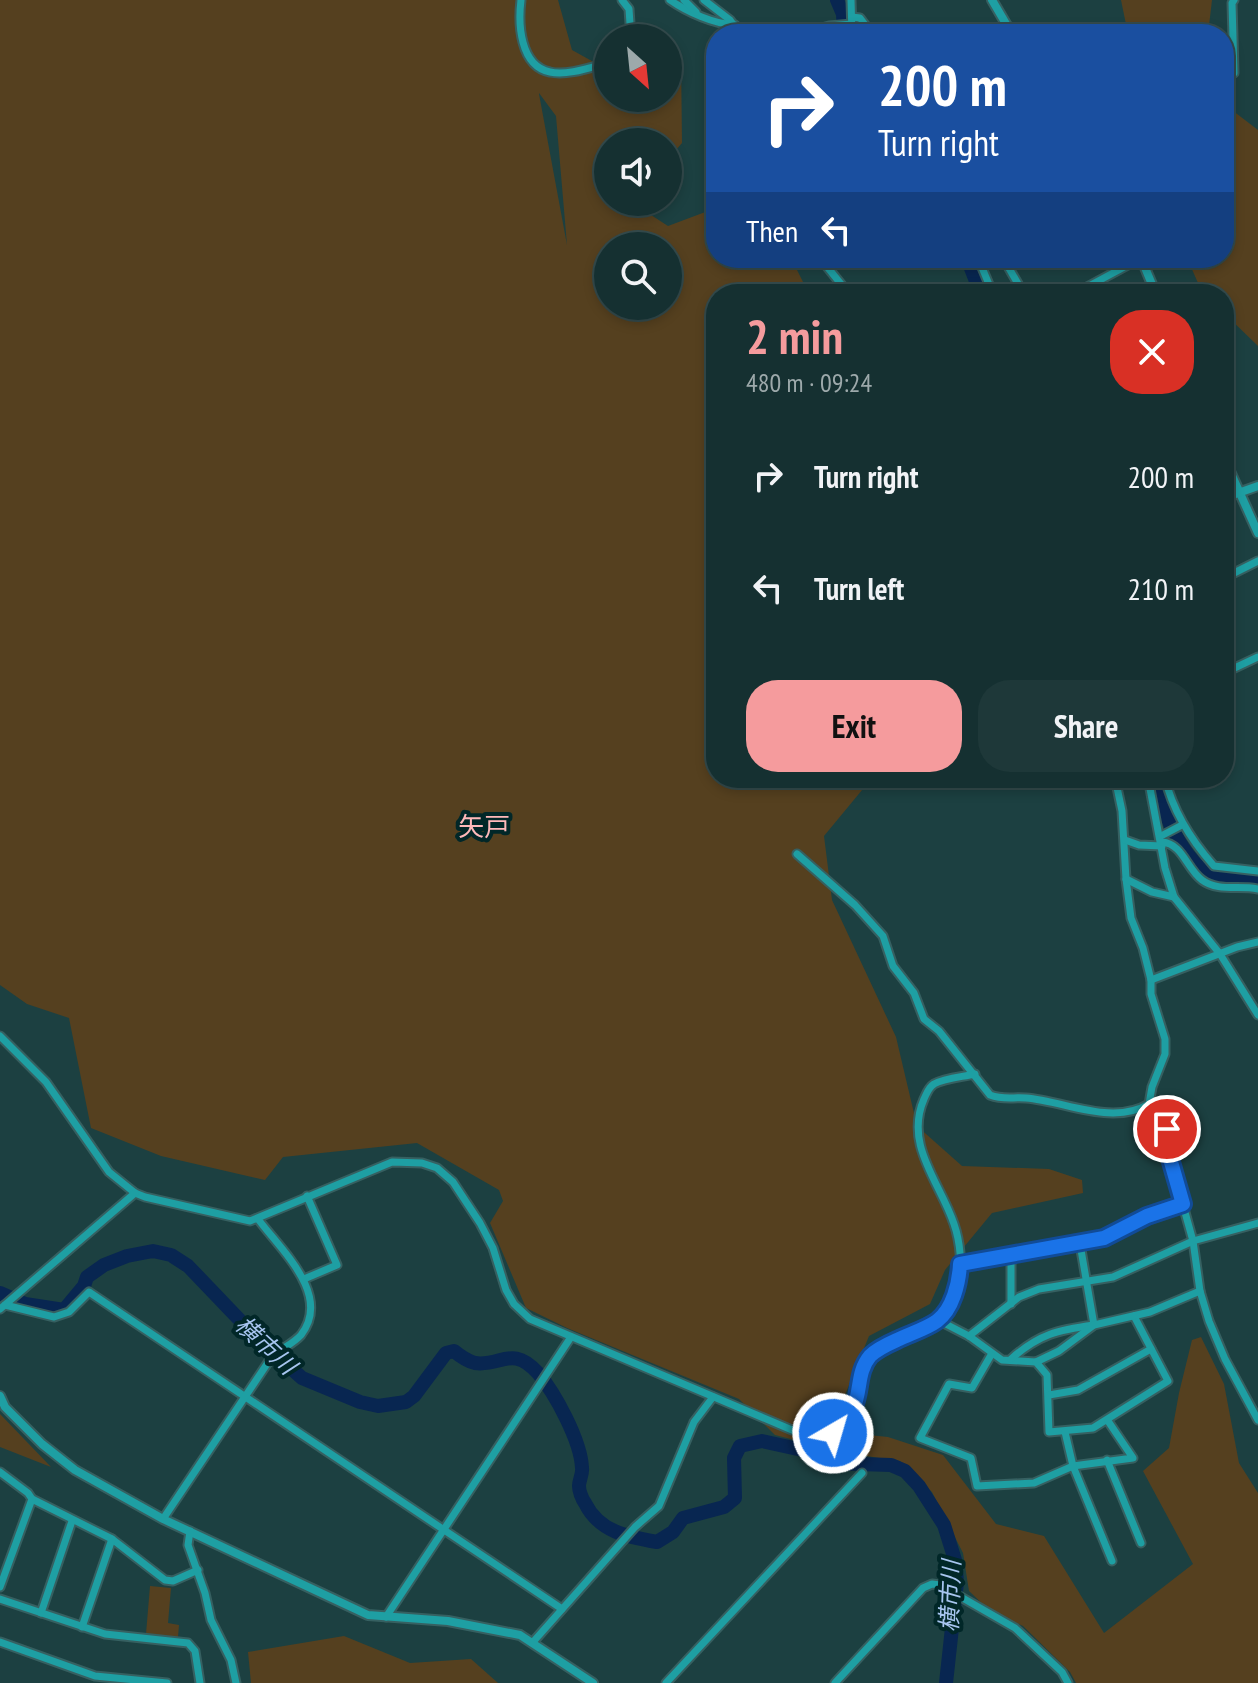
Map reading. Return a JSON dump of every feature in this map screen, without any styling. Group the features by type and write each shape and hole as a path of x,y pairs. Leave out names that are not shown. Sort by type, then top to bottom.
{"street":[{"path":"521,0 522,41 538,66 551,73 560,73 594,66"},
{"path":"622,0 629,9 630,24"},
{"path":"670,0 689,12 696,12"},
{"path":"684,0 696,12 718,24"},
{"path":"704,0 734,24"},
{"path":"851,0 852,24"},
{"path":"992,0 1006,24"},
{"path":"1233,24 1234,0"},
{"path":"841,24 860,18 864,24"},
{"path":"828,268 841,284"},
{"path":"1093,284 1122,268"},
{"path":"1234,482 1258,533"},
{"path":"1234,495 1258,486"},
{"path":"1234,573 1258,561"},
{"path":"1234,668 1258,657"},
{"path":"1117,788 1122,811 1131,918 1143,948 1151,994 1165,1039 1165,1054 1149,1104 1167,1129 1171,1162 1193,1241 1200,1291 1225,1359 1258,1420"},
{"path":"1150,788 1165,868 1174,897 1220,954 1258,1015"},
{"path":"1169,788 1182,825 1214,866 1258,871"},
{"path":"1162,841 1182,825"},
{"path":"1125,840 1139,845 1162,841 1175,845 1205,882 1221,888 1258,889"},
{"path":"797,854 855,905 883,936 893,966 914,993 924,1019 939,1031 990,1095 1001,1100 1025,1097 1111,1113 1135,1113 1149,1104"},
{"path":"1126,879 1152,892 1174,897"},
{"path":"1151,980 1258,942"},
{"path":"0,1036 46,1082 109,1172 135,1193 240,1220 258,1219 392,1162 422,1163 437,1168 453,1182 487,1234 506,1290 514,1304 530,1319 792,1430 813,1435 833,1433 846,1423 854,1410 869,1358 882,1347 938,1320 954,1295 959,1282 960,1264 955,1225 924,1161 919,1130 921,1107 928,1088 936,1083 975,1074"},
{"path":"4,1307 135,1193"},
{"path":"304,1279 337,1265 307,1196"},
{"path":"960,1264 1104,1238 1147,1216 1183,1204"},
{"path":"163,1519 271,1358 298,1338 311,1315 311,1299 304,1279 258,1219"},
{"path":"969,1336 1019,1297 1039,1289 1087,1283 1138,1267 1193,1241 1258,1223"},
{"path":"1080,1244 1094,1325"},
{"path":"1011,1255 1011,1304"},
{"path":"1011,1359 1042,1336 1134,1316 1200,1291"},
{"path":"4,1307 54,1317 69,1312 89,1292 562,1609"},
{"path":"1036,1362 1047,1375 1049,1432 1093,1428 1108,1421 1132,1402 1168,1381 1134,1316"},
{"path":"938,1320 969,1336 991,1355 1002,1360 1036,1362 1059,1351 1094,1325"},
{"path":"386,1617 571,1337"},
{"path":"1049,1395 1078,1390 1151,1349"},
{"path":"991,1355 972,1388 949,1384 920,1438 971,1458 977,1486 1034,1483 1073,1466 1133,1458 1108,1421"},
{"path":"0,1396 5,1407 24,1426 75,1470 163,1519 368,1615 483,1627 520,1635 593,1683"},
{"path":"533,1642 635,1527 659,1506 694,1422 713,1397"},
{"path":"1065,1432 1073,1466 1112,1561"},
{"path":"1107,1460 1141,1543"},
{"path":"0,1472 32,1499 112,1539 165,1580 173,1581 198,1570"},
{"path":"666,1683 862,1473"},
{"path":"0,1587 4,1558 32,1499"},
{"path":"41,1613 72,1521"},
{"path":"190,1531 188,1545 213,1627 227,1650 236,1683"},
{"path":"82,1627 112,1539"},
{"path":"835,1683 923,1588 932,1584 940,1585 1021,1633 1062,1672 1068,1683"},
{"path":"0,1599 118,1636 188,1643 195,1651 200,1683"},
{"path":"0,1642 95,1676 167,1683"}],"shaded area":[{"path":"0,0 558,0 572,50 594,62 594,112 682,112 682,128 594,128 594,216 653,216 668,226 706,212 706,268 796,268 804,284 706,284 706,788 864,788 824,836 832,900 896,1037 917,1126 962,1166 1049,1169 1082,1180 1083,1193 992,1213 945,1270 930,1304 869,1336 836,1417 849,1433 888,1437 943,1455 996,1524 1044,1536 1104,1633 1193,1564 1143,1471 1169,1448 1192,1340 1201,1337 1224,1384 1239,1463 1258,1493 1258,1683 1076,1683 1070,1672 1023,1626 990,1611 969,1591 963,1553 932,1492 900,1461 846,1453 775,1435 739,1399 526,1308 490,1223 503,1201 499,1190 417,1143 283,1157 265,1180 161,1156 91,1128 69,1018 27,1004 0,985","holes":["539,93 556,116 567,245 539,94"]},
{"path":"1121,0 1212,0 1209,24 1126,24"},
{"path":"1234,112 1258,130 1258,346 1234,323 1234,284 1198,284 1191,268 1234,268"},
{"path":"0,1414 51,1467 0,1447"},
{"path":"150,1586 171,1588 168,1623 179,1625 178,1637 146,1634"},
{"path":"344,1636 410,1663 471,1659 498,1683 251,1683 248,1652"}],"waterway":[{"path":"837,0 844,24"},
{"path":"971,268 977,284"},
{"path":"1157,788 1175,834 1203,870 1225,879 1258,880"},
{"name":"横市川","path":"0,1293 25,1304 64,1310 84,1286 87,1277 104,1265 153,1251 171,1255 188,1266 255,1336 302,1378 360,1402 378,1406 406,1402 414,1396 446,1353 454,1351 475,1363 513,1358 521,1360 538,1373 566,1418 581,1457 580,1493 591,1513 615,1532 646,1540 657,1542 673,1532 683,1518 724,1507 735,1498 734,1458 740,1446 762,1441 816,1453 827,1463 891,1465 905,1471 919,1486 944,1525 955,1560 957,1582 946,1683"}],"district":[{"name":"矢戸","path":"484,826"}],"route":[{"path":"833,1433 846,1423 854,1410 869,1358 882,1347 938,1320 954,1295 959,1282 960,1264 1104,1238 1147,1216 1183,1204 1171,1162 1167,1129"}]}
